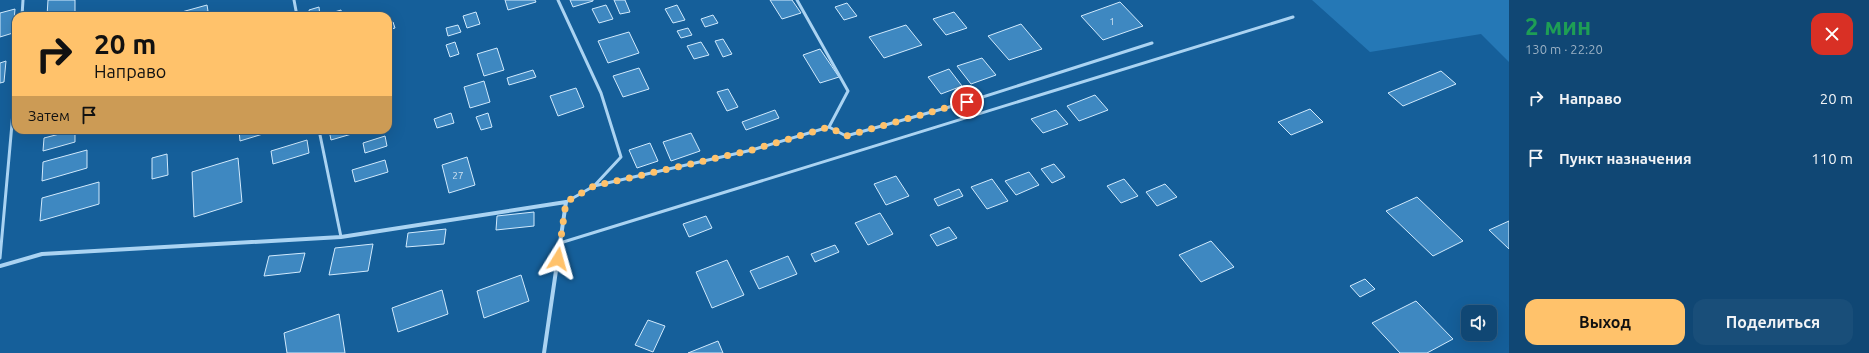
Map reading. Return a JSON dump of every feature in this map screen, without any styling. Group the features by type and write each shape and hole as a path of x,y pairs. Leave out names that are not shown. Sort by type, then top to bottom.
{"street":[{"path":"0,266 42,254 340,237 566,202 544,353"}],"lane":[{"path":"22,12 23,0"},
{"path":"294,0 296,12"},
{"path":"558,0 601,93 621,157 594,186"},
{"path":"797,0 848,91 829,127"},
{"path":"560,243 1293,17"},
{"path":"566,202 594,186 752,150 829,127 846,136 967,102 1152,43"},
{"path":"0,258 12,124"},
{"path":"321,134 340,237"}],"shaded area":[{"path":"1312,0 1509,0 1509,62 1481,34 1370,52"}],"building":[{"path":"48,0 75,0 75,12 47,12"},
{"path":"505,0 535,0 536,2 508,10"},
{"path":"570,0 593,0 593,1 573,7"},
{"path":"614,0 625,0 630,12 620,14"},
{"path":"770,0 792,0 801,13 782,19"},
{"path":"1120,2 1143,26 1103,40 1081,16"},
{"path":"847,3 857,16 844,20 835,7"},
{"path":"207,5 208,11 204,12 182,12"},
{"path":"606,5 613,19 599,23 592,9"},
{"path":"677,5 685,20 673,23 665,9"},
{"path":"319,7 320,12 309,12 309,10"},
{"path":"15,9 15,12 12,12 12,33 0,37 0,13"},
{"path":"476,12 480,24 467,28 463,16"},
{"path":"954,12 967,28 946,35 933,19"},
{"path":"713,15 718,23 705,27 701,19"},
{"path":"392,22 395,28 392,29"},
{"path":"1021,24 1042,49 1009,60 988,36"},
{"path":"458,25 461,32 448,36 446,28"},
{"path":"906,25 922,45 884,58 869,37"},
{"path":"688,28 692,35 681,38 677,31"},
{"path":"629,32 639,53 608,63 598,41"},
{"path":"723,39 732,54 723,57 715,41"},
{"path":"455,42 459,54 450,57 446,45"},
{"path":"701,42 709,55 694,59 687,46"},
{"path":"497,48 504,70 484,76 477,54"},
{"path":"820,49 839,77 820,83 803,55"},
{"path":"982,58 996,75 971,84 957,66"},
{"path":"6,61 4,82 0,83 0,63"},
{"path":"639,68 649,89 623,97 613,76"},
{"path":"949,69 962,86 941,94 928,77"},
{"path":"533,70 536,77 509,85 507,78"},
{"path":"1441,71 1456,84 1403,106 1388,93"},
{"path":"484,81 490,102 470,108 464,87"},
{"path":"576,88 584,107 558,116 550,96"},
{"path":"728,89 738,107 727,111 717,92"},
{"path":"1095,95 1108,110 1079,121 1067,106"},
{"path":"1310,109 1323,122 1291,135 1278,122"},
{"path":"775,110 779,118 746,130 742,122"},
{"path":"1056,110 1068,124 1043,133 1031,119"},
{"path":"451,113 454,123 437,128 434,119"},
{"path":"488,113 492,127 481,130 476,117"},
{"path":"691,133 700,151 671,161 663,142"},
{"path":"60,134 75,134 75,142 43,151 44,138"},
{"path":"239,134 263,134 240,141"},
{"path":"330,134 352,134 331,140"},
{"path":"385,136 387,146 365,153 363,143"},
{"path":"307,140 309,153 273,164 271,151"},
{"path":"650,143 658,161 637,168 629,150"},
{"path":"87,150 87,168 42,181 43,162"},
{"path":"167,154 168,175 152,179 152,158"},
{"path":"467,157 475,185 449,193 442,165"},
{"path":"238,158 242,202 194,217 192,172"},
{"path":"385,160 388,172 355,182 352,170"},
{"path":"1054,164 1065,177 1052,183 1041,169"},
{"path":"1029,172 1039,185 1016,195 1005,181"},
{"path":"896,176 909,196 886,205 874,184"},
{"path":"992,179 1008,201 987,209 971,187"},
{"path":"1124,179 1138,196 1121,203 1107,186"},
{"path":"99,182 99,204 40,221 42,198"},
{"path":"1165,184 1177,197 1157,206 1146,192"},
{"path":"959,189 963,196 938,206 934,199"},
{"path":"1417,197 1463,241 1433,256 1386,211"},
{"path":"534,212 534,226 496,230 497,216"},
{"path":"880,213 893,234 868,245 855,223"},
{"path":"706,216 712,228 689,237 683,224"},
{"path":"1509,221 1509,249 1489,230"},
{"path":"949,227 957,238 937,246 930,235"},
{"path":"446,229 444,244 406,247 408,233"},
{"path":"1211,241 1234,267 1201,282 1179,255"},
{"path":"373,244 368,271 329,275 335,248"},
{"path":"835,245 839,252 815,262 811,254"},
{"path":"305,253 300,272 264,276 269,256"},
{"path":"788,256 797,274 759,289 750,271"},
{"path":"727,260 744,295 712,308 696,272"},
{"path":"521,275 529,301 484,318 477,291"},
{"path":"1365,279 1375,289 1360,297 1350,286"},
{"path":"442,290 448,314 398,332 392,308"},
{"path":"1416,301 1453,339 1427,353 1400,353 1372,323"},
{"path":"339,314 345,353 287,353 284,333"},
{"path":"648,320 665,326 653,352 635,345"},
{"path":"718,341 723,353 688,353"}],"route":[{"path":"558,259 566,202 594,186 752,150 829,127 846,136 967,102"}]}
